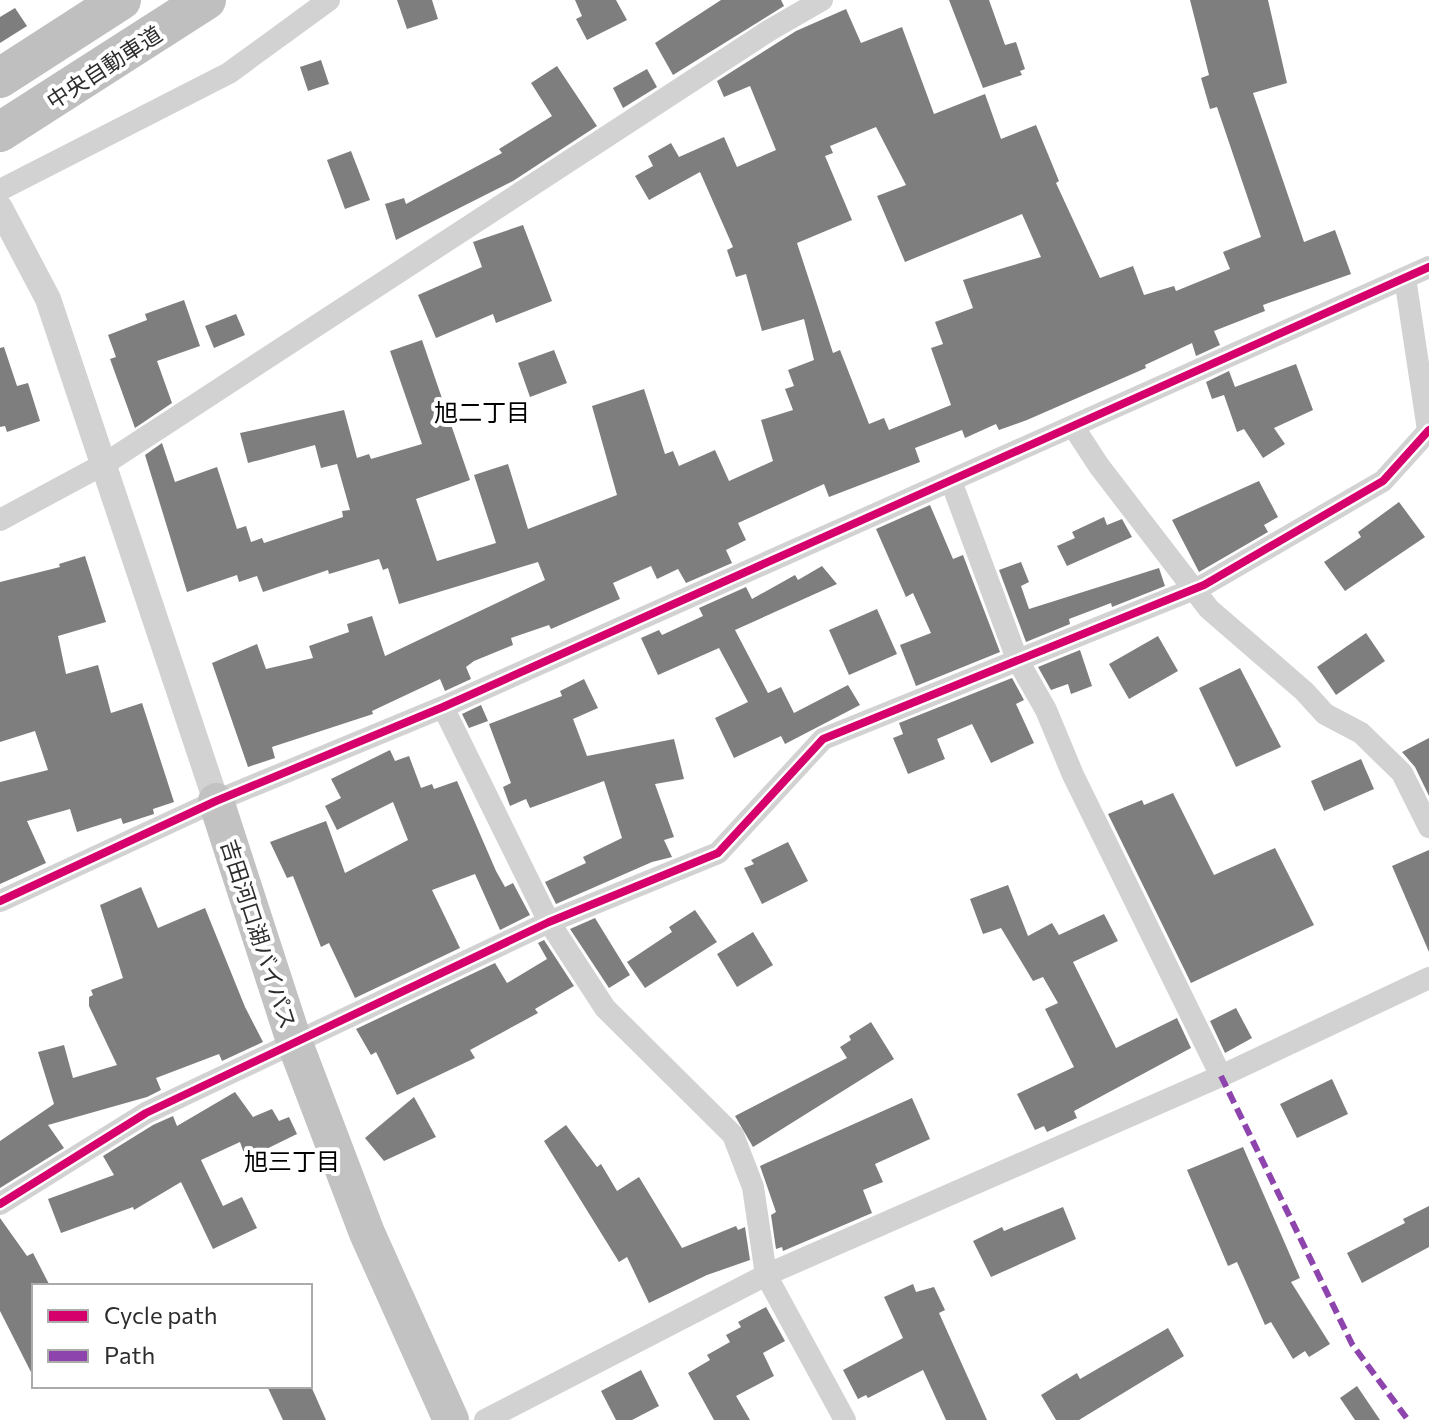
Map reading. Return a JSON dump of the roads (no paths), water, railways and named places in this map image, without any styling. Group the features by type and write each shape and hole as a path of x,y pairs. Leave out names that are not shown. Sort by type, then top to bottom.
{"highway":[{"name":"中央自動車道","path":"0,78 121,0"},
{"name":"中央自動車道","path":"0,132 206,0"},
{"name":"吉田河口湖バイパス","path":"216,801 294,1041 367,1233 451,1420"}],"street":[{"path":"0,190 229,73 329,0"},
{"path":"0,520 106,463 757,39 822,0"},
{"path":"0,208 48,299 106,463 216,801"},
{"path":"0,901 216,801 443,707 1429,267"},
{"path":"0,1204 146,1113 549,922 718,853 823,739 1196,589 1383,481 1429,430 1405,278"},
{"path":"1073,426 1099,466 1209,609 1304,691 1325,714 1361,733 1402,773 1429,827"},
{"path":"951,481 1017,659 1046,710 1073,775 1221,1076"},
{"path":"443,707 549,922 605,1008 733,1135 753,1187 766,1275 845,1420"},
{"path":"485,1420 766,1275 1221,1076 1429,978"}],"district":[{"name":"旭二丁目","path":"482,411"},
{"name":"旭三丁目","path":"292,1160"}]}
